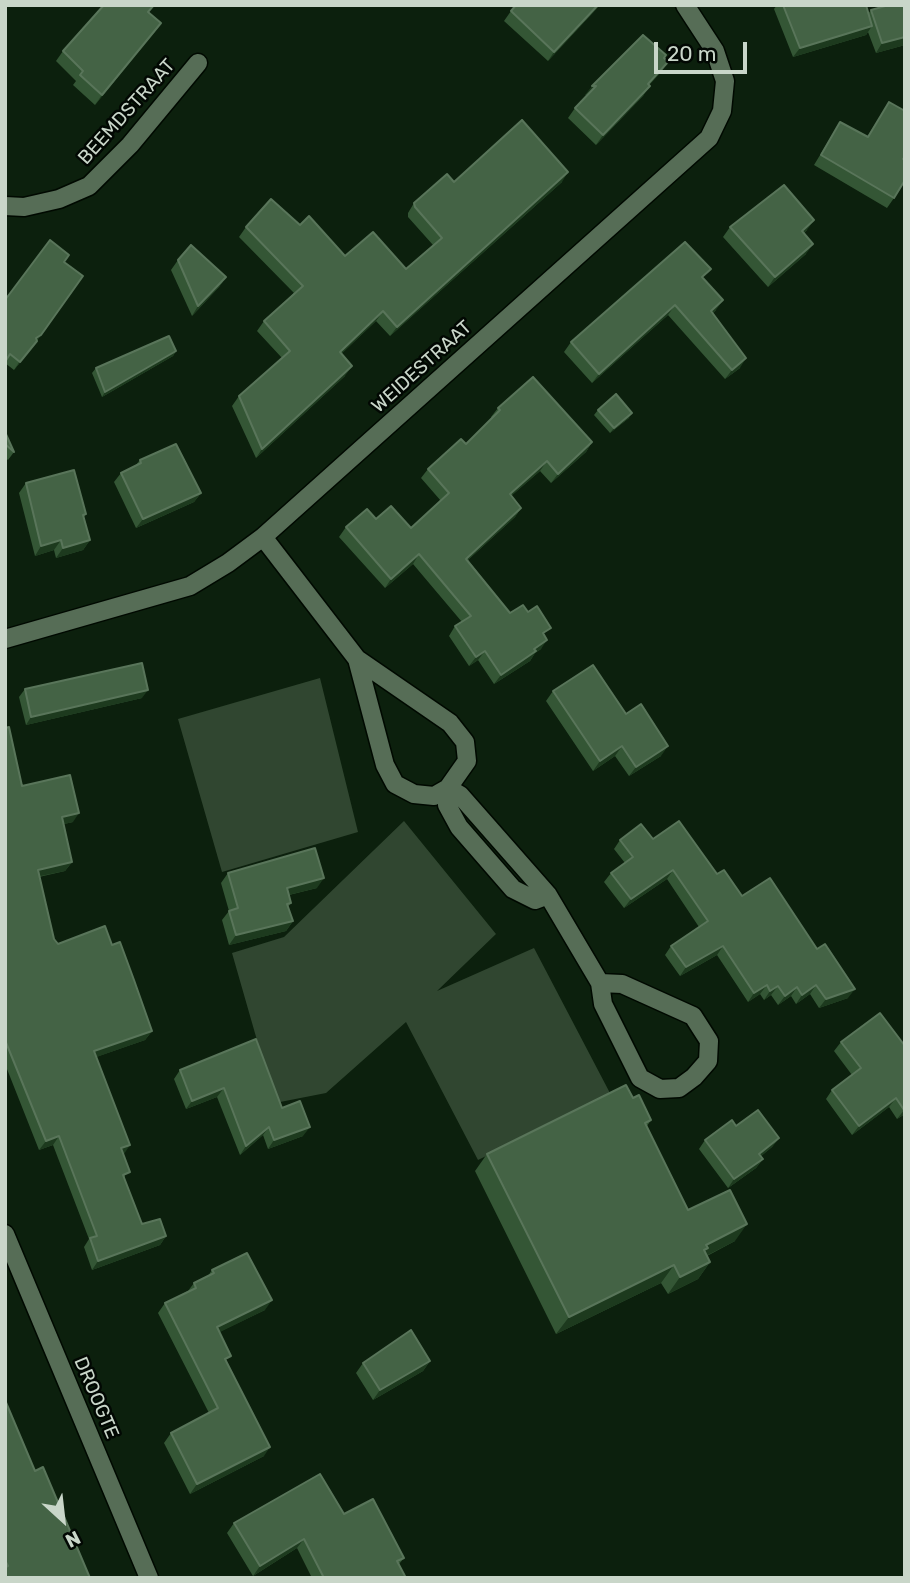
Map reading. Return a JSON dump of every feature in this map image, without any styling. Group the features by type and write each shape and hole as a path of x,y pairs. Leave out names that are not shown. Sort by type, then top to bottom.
{"street":[{"name":"WEIDESTRAAT","path":"5,639 190,586 263,537 709,138 722,111 725,82 715,51 685,5"},
{"name":"BEEMDSTRAAT","path":"5,206 24,207 59,199 89,186 130,145 198,63"},
{"path":"263,537 357,659 450,723 465,742 467,761 448,788 434,796 414,794 395,784 385,765 357,659"},
{"path":"448,788 447,805 459,827 513,889 535,900 548,895 600,983 603,1004 640,1078 660,1089 679,1088 694,1077 708,1061 709,1041 693,1016 622,984 600,983"},
{"name":"DROOGTE","path":"5,1234 149,1578"}],"green space":[{"path":"320,678 358,832 222,872 178,719"},
{"path":"404,821 496,934 437,991 534,948 611,1095 478,1160 406,1022 326,1093 275,1103 232,953 284,937"}],"building":[{"path":"104,5 154,5 148,12 161,23 102,95 80,75 83,71 63,51"},
{"path":"516,5 598,5 554,52 511,11"},
{"path":"783,5 866,5 872,26 800,48"},
{"path":"889,5 905,5 905,37 882,43 871,10"},
{"path":"643,35 666,55 664,58 668,62 648,84 650,86 603,135 575,108 596,86 592,86"},
{"path":"889,102 905,111 905,180 894,198 821,155 840,122 868,137"},
{"path":"522,120 568,172 397,327 383,311 340,352 352,366 262,449 239,396 290,351 264,321 303,286 246,227 271,199 300,225 309,216 345,256 373,232 406,269 442,238 414,203 447,174 454,182"},
{"path":"784,185 814,220 802,231 813,244 775,277 730,227"},
{"path":"50,240 69,255 64,262 83,276 20,362 10,354 5,362 5,300"},
{"path":"685,242 711,269 702,277 723,300 711,311 746,358 732,370 675,305 599,374 571,342"},
{"path":"191,245 226,277 198,306 178,260"},
{"path":"169,336 176,351 105,392 96,368"},
{"path":"533,377 592,442 558,474 547,461 510,494 521,508 466,559 510,613 523,605 528,612 537,606 551,628 543,633 547,640 534,649 536,651 501,675 485,651 476,657 455,626 471,616 419,554 391,579 346,527 367,509 376,519 391,506 411,528 449,493 428,469 461,439 466,444 500,410 498,408"},
{"path":"616,394 632,413 614,428 598,410"},
{"path":"5,432 14,452 5,444"},
{"path":"176,444 201,493 143,519 121,473 141,463 140,460"},
{"path":"74,470 90,540 63,548 61,540 41,546 26,483"},
{"path":"142,663 148,690 31,717 25,689"},
{"path":"593,665 626,714 641,704 668,746 636,767 622,746 600,761 553,691"},
{"path":"9,727 22,786 70,775 79,813 62,817 72,862 38,870 54,939 58,944 105,926 112,945 120,942 152,1031 94,1051 130,1145 121,1148 130,1172 123,1175 142,1224 160,1219 166,1236 98,1261 90,1238 97,1236 59,1136 46,1141 5,1040 5,728"},
{"path":"679,821 717,874 724,870 742,896 770,878 817,949 825,944 855,989 826,999 816,985 802,995 797,987 785,996 778,986 770,991 767,985 754,993 723,946 686,967 671,946 708,921 673,870 631,899 611,873 633,857 620,840 641,824 653,839"},
{"path":"315,848 324,878 287,888 291,903 287,904 293,921 236,935 229,911 238,908 228,873"},
{"path":"880,1013 905,1046 905,1109 896,1098 859,1126 832,1090 861,1068 841,1042"},
{"path":"256,1039 282,1108 300,1101 310,1127 274,1140 269,1127 246,1146 224,1088 192,1101 180,1070"},
{"path":"626,1085 633,1098 639,1095 651,1120 645,1123 688,1210 730,1190 747,1224 706,1245 708,1248 704,1250 710,1262 680,1277 674,1265 569,1317 487,1154"},
{"path":"758,1110 779,1138 759,1154 763,1159 734,1179 705,1140 732,1120 736,1126"},
{"path":"247,1253 272,1300 217,1327 231,1356 225,1359 270,1447 197,1484 171,1433 218,1408 165,1303 196,1288 194,1283 214,1273 212,1270"},
{"path":"411,1330 430,1361 380,1390 363,1363"},
{"path":"5,1400 35,1471 43,1467 90,1578 5,1578 5,1568 8,1566 5,1560"},
{"path":"320,1474 344,1514 373,1499 404,1558 397,1561 406,1578 324,1578 304,1539 260,1566 234,1523"}]}
